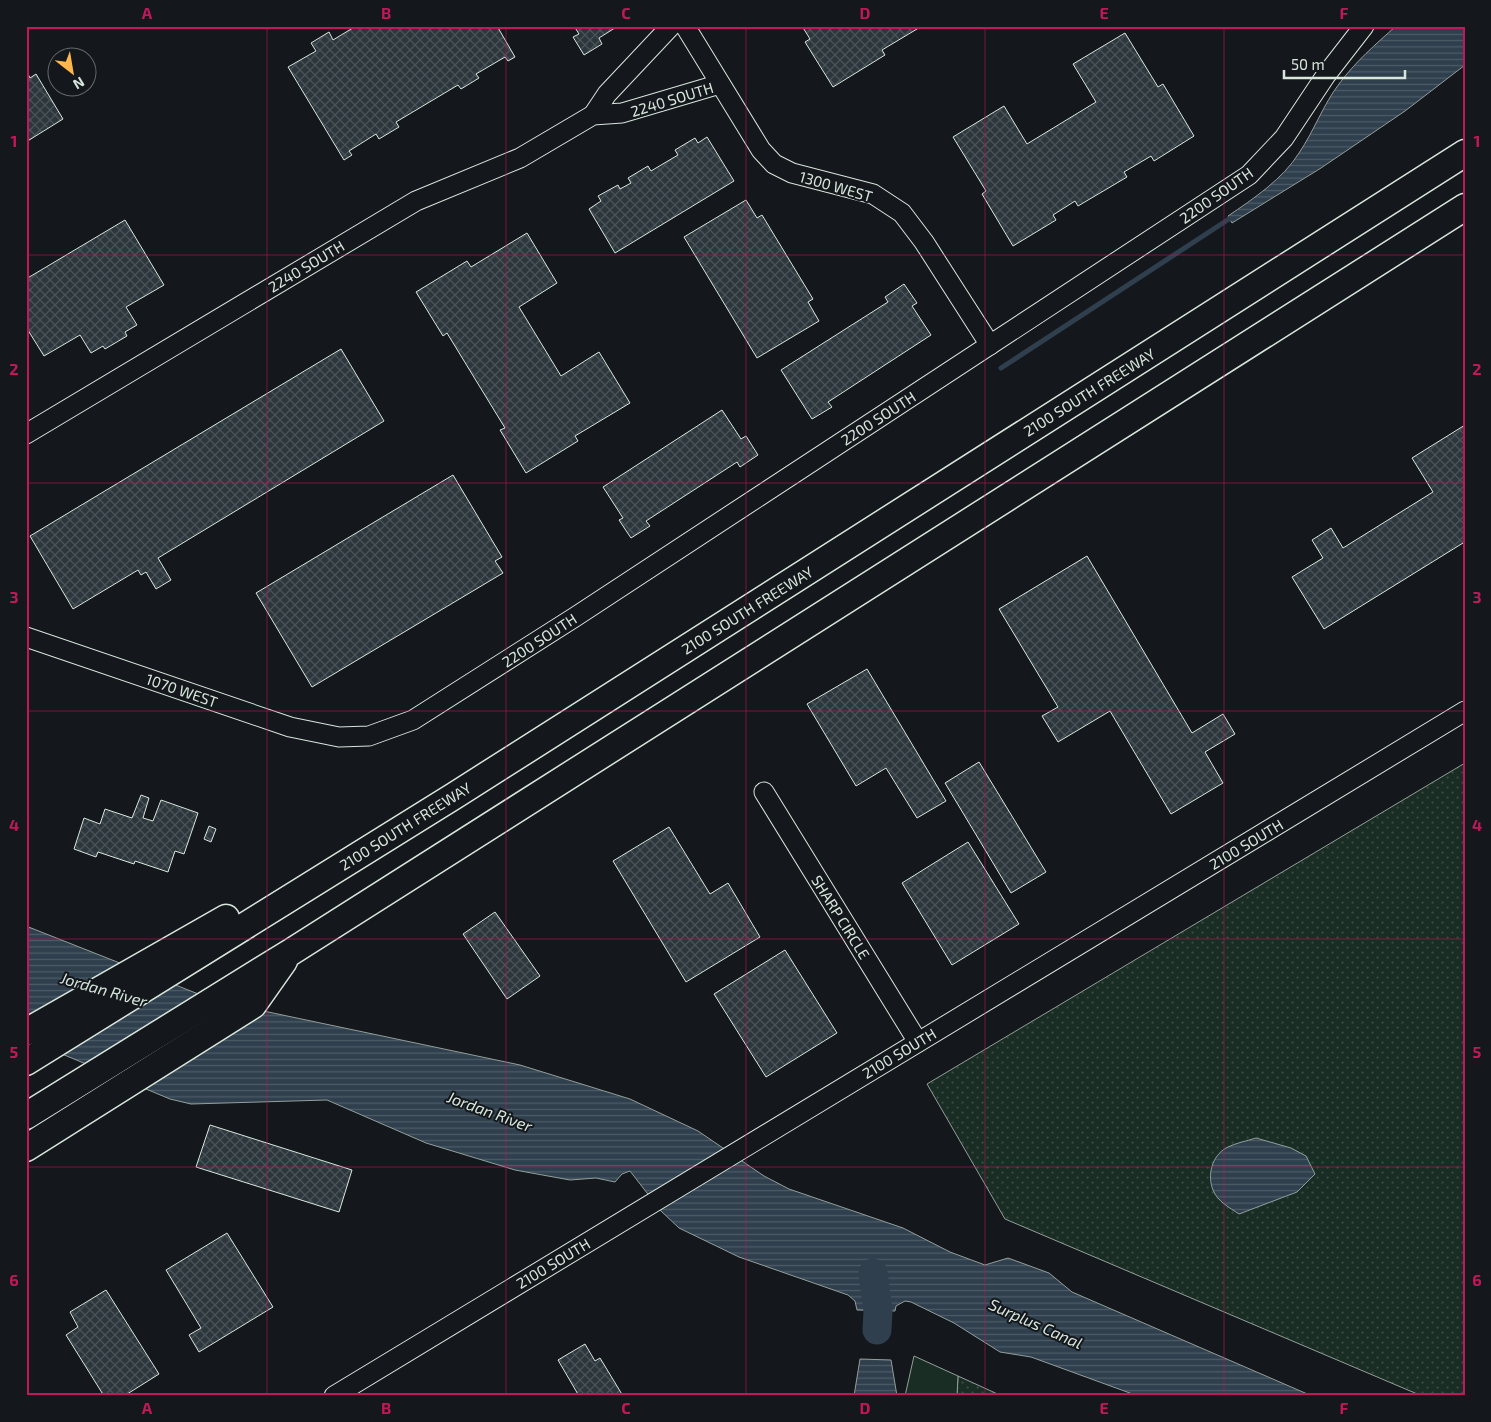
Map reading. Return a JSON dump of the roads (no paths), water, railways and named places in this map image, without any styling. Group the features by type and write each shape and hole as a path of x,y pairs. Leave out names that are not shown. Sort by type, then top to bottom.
{"highway":[{"path":"1315,248 1392,182 1465,133"},
{"name":"2100 SOUTH FREEWAY","path":"26,1062 454,796 1465,153"},
{"path":"26,1116 291,952 1465,207"},
{"path":"26,1032 175,948 399,808 454,796"},
{"path":"26,1148 253,1005 291,952"}],"street":[{"name":"2240 SOUTH","path":"593,115 606,94 671,26"},
{"name":"1300 WEST","path":"685,26 761,150 774,164 792,174 873,194 902,213 920,236 990,345"},
{"name":"2200 SOUTH","path":"339,737 376,734 413,720 433,708 1249,175 1284,138 1326,75 1364,26"},
{"name":"2240 SOUTH","path":"26,434 416,201 520,158 593,115 622,113 720,84"},
{"name":"1070 WEST","path":"26,636 290,726 339,737"},
{"name":"2100 SOUTH","path":"334,1396 1465,711"},
{"name":"SHARP CIRCLE","path":"764,792 918,1042"}],"water":[{"path":"1396,26 1465,26 1465,65 1405,111 1321,168 1232,223 1228,216 1267,188 1285,171 1304,145 1328,101 1345,76 1373,46"},
{"name":"Surplus Canal","path":"26,926 216,1001 520,1065 630,1099 698,1131 764,1176 789,1189 903,1228 950,1252 985,1265 1008,1258 1049,1273 1072,1292 1312,1396 1138,1396 1031,1357 1000,1352 954,1323 911,1302 905,1301 896,1306 895,1311 857,1310 855,1301 848,1295 739,1257 679,1228 661,1211 630,1171 622,1174 615,1182 596,1178 570,1180 515,1170 426,1143 327,1100 191,1104 170,1099 26,1039"},
{"path":"1256,1138 1291,1148 1306,1156 1315,1174 1297,1192 1239,1214 1217,1198 1211,1184 1212,1166 1221,1151 1237,1143"},
{"path":"860,1359 891,1360 897,1396 854,1396"}],"waterway":[{"path":"1001,368 1229,219"},
{"name":"Jordan River","path":"873,1273 878,1311 877,1330"}]}
